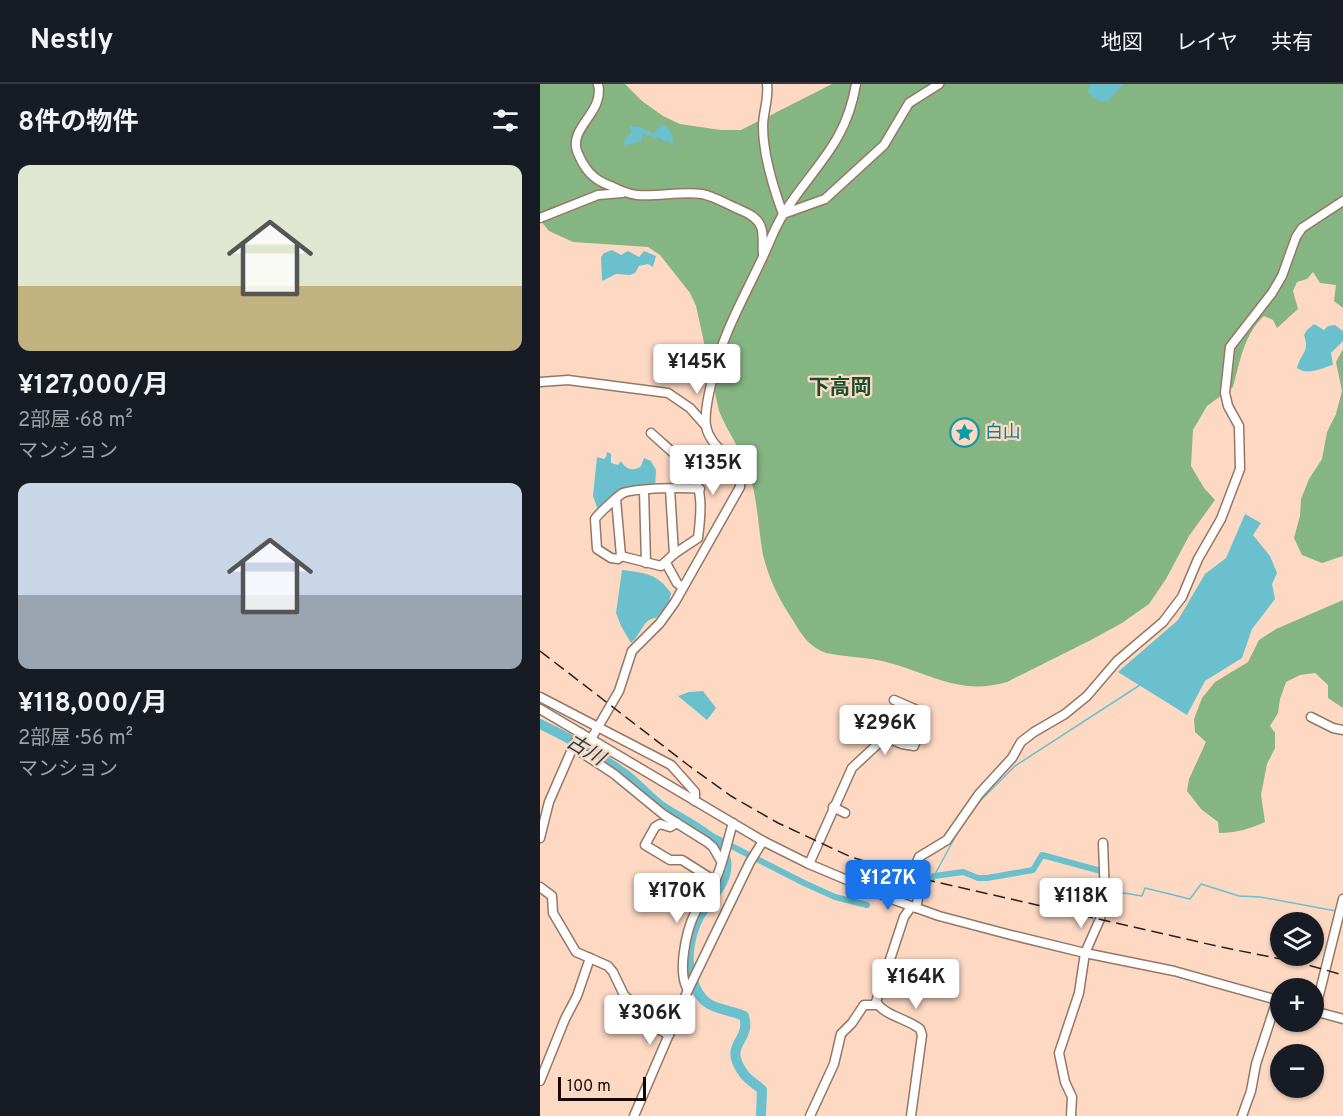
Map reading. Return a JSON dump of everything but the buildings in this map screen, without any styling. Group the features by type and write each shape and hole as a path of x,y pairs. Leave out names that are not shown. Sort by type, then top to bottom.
{"street":[{"path":"598,84 598,101 586,123 578,132 575,141 576,148 590,175 597,181 628,193"},
{"path":"767,84 764,138 776,196 783,214"},
{"path":"706,426 713,377 732,321 783,214 834,147 850,111 856,84"},
{"path":"783,214 825,199 884,145 909,103 939,84"},
{"path":"540,218 598,195 614,192 639,195 688,193 705,195 746,212 754,218 762,227 763,256"},
{"path":"878,1005 878,994 904,917 914,908 920,894 914,869 919,857 947,840 979,794 1012,758 1021,742 1065,714 1087,696 1117,661 1163,622 1182,597 1198,559 1221,519 1240,469 1239,426 1224,393 1230,347 1258,314 1272,293 1282,276 1296,237 1302,228 1343,201"},
{"path":"540,382 568,380 668,393 690,408 706,426 712,439 739,471 741,479 740,487 675,602 660,623 632,651 619,691 591,739"},
{"path":"651,433 692,470 700,489 701,510 698,538 661,566 621,556 618,559 611,558 597,549 595,519 624,493 683,486 700,489"},
{"path":"669,489 674,554"},
{"path":"644,490 646,563"},
{"path":"616,499 621,556"},
{"path":"666,563 677,583 682,587"},
{"path":"540,698 671,765 695,792 695,801"},
{"path":"809,864 852,768 881,741 882,736 914,746 920,718 916,710 894,700"},
{"path":"540,709 664,815 707,842 721,860"},
{"path":"1311,717 1333,728 1343,730"},
{"path":"576,741 591,739 763,842 914,908 1011,935 1174,971 1270,998"},
{"path":"540,838 549,802 576,741"},
{"path":"833,807 845,813"},
{"path":"677,823 670,827 660,824 655,827 645,845 670,860 682,860 715,881"},
{"path":"689,989 685,985 683,967 688,933 695,913 715,881 733,823"},
{"path":"634,1116 698,969 750,862 763,842"},
{"path":"1071,1116 1072,1097 1065,1082 1059,1053 1081,986 1085,953 1100,919 1105,895 1103,843"},
{"path":"540,887 552,896 553,913 576,952 608,966 614,972 624,995 634,1004 642,1020 669,1035"},
{"path":"1323,978 1343,899"},
{"path":"540,1081 565,1018 577,996 590,958"},
{"path":"810,1116 834,1064 841,1034 864,1005 878,1005 920,1029 922,1035 917,1056 911,1116"},
{"path":"1324,1014 1343,1019"},
{"path":"1242,1116 1251,1091 1256,1064 1270,1025"}],"green space":[{"path":"540,84 625,84 642,101 663,116 680,124 721,130 741,130 832,84 1343,84 1343,308 1334,301 1336,285 1320,283 1313,272 1307,279 1297,282 1293,291 1298,309 1277,328 1273,320 1264,316 1257,323 1247,340 1233,387 1207,406 1193,430 1191,466 1204,488 1215,500 1189,536 1166,579 1149,604 1122,623 1007,682 990,686 959,685 886,662 826,653 811,645 800,632 768,573 752,483 743,457 719,411 696,306 690,293 660,255 648,247 573,242 549,231 540,220"},
{"path":"1343,349 1343,556 1322,563 1302,555 1294,538 1300,516 1301,499 1309,479 1322,459 1327,432 1336,414 1342,391 1336,362"},
{"path":"1343,600 1343,708 1328,698 1328,685 1315,673 1300,675 1286,682 1278,713 1270,726 1275,733 1275,748 1267,764 1261,795 1265,822 1242,830 1219,833 1218,822 1201,809 1187,791 1189,779 1206,742 1195,732 1194,719 1202,698 1215,682 1248,662 1259,640 1276,629"}],"water":[{"path":"1090,84 1123,84 1108,101 1105,101 1097,100 1088,93"},
{"path":"663,125 671,133 673,145 668,141 662,141 659,137 653,138 643,133 641,141 623,146 626,137 631,133 630,126 640,127 654,134 658,127"},
{"path":"612,250 621,255 628,251 639,257 644,251 656,256 653,267 648,264 639,266 635,273 616,274 602,281 601,257"},
{"path":"1314,324 1324,330 1328,326 1335,325 1343,331 1343,341 1331,353 1333,365 1315,371 1301,370 1297,368 1306,346 1304,335"},
{"path":"607,452 611,454 611,463 618,465 621,461 630,469 641,466 644,458 651,461 656,470 655,488 621,491 598,510 593,496 597,457 604,459"},
{"path":"1245,514 1261,523 1253,535 1270,556 1277,573 1272,584 1275,599 1252,629 1242,658 1205,681 1187,715 1118,672 1178,620 1205,574 1226,558"},
{"path":"622,570 650,575 661,581 671,593 669,604 656,618 645,624 631,643 616,613"},
{"path":"703,691 716,708 707,720 678,696"}],"waterway":[{"path":"977,804 1015,766 1140,685"},
{"name":"古川","path":"540,724 619,770 660,805 709,836 723,851 726,860 725,876 696,924 691,939 690,971 696,989 706,1002 717,1008 744,1016 744,1032 735,1056 744,1074 762,1090 761,1116"},
{"path":"934,876 959,830"},
{"path":"710,835 835,897 867,905"},
{"path":"921,892 934,876 963,872 978,878 987,878 1033,870 1042,855 1101,871 1102,877"},
{"path":"1108,895 1124,893 1142,896 1145,888 1190,899 1201,884 1239,896 1260,897 1336,911"}],"railway":[{"path":"540,651 731,796 778,823 851,857 932,881 1301,963 1343,975"}],"place":[{"name":"白山","path":"964,433"}],"district":[{"name":"下高岡","path":"840,388"}]}
